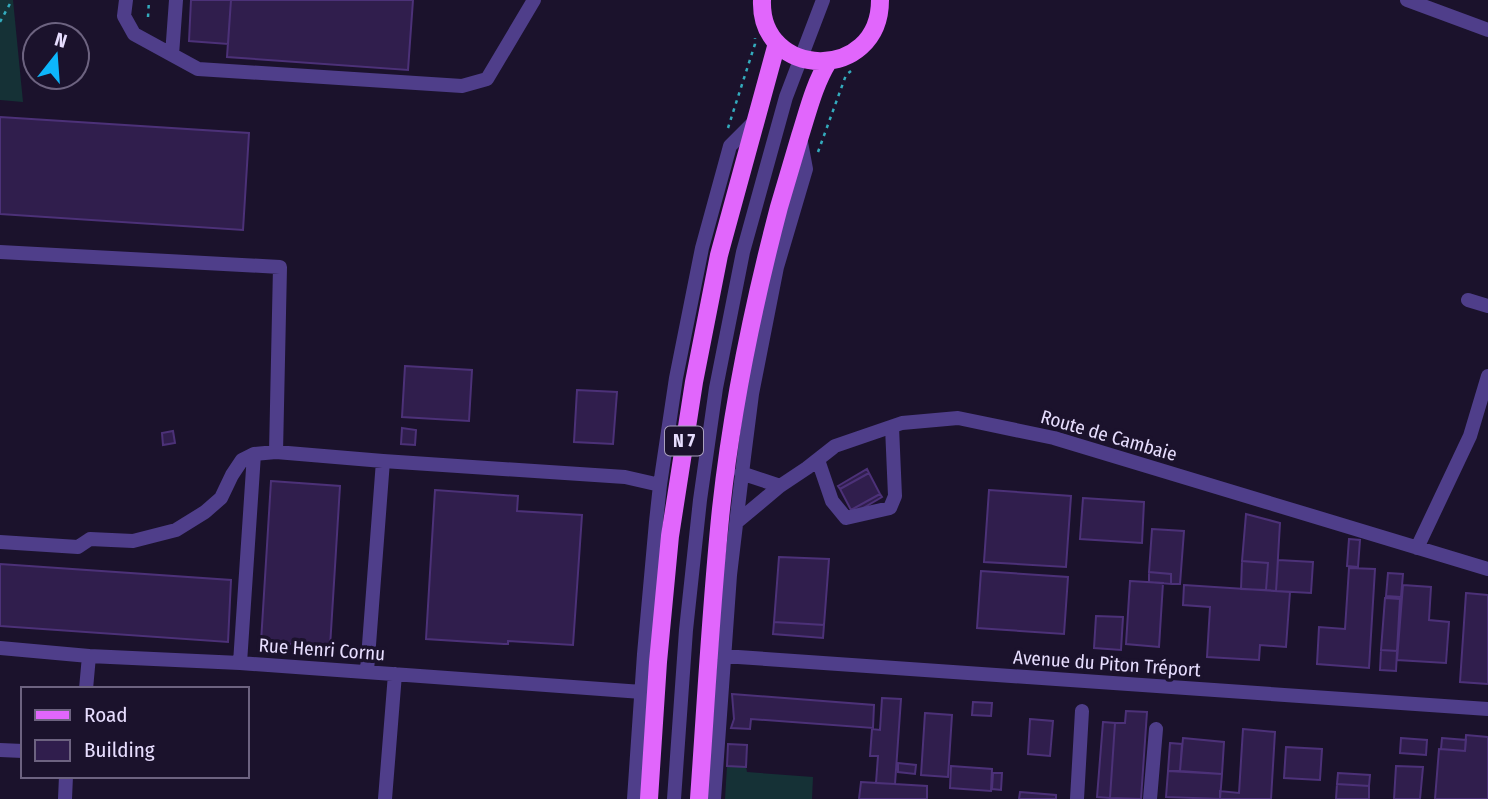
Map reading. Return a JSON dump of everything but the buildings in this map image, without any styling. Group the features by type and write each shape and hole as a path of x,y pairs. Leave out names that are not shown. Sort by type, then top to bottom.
{"main road":[{"path":"762,0 761,10 767,28 777,43 800,58 828,62 856,51 870,37 878,21 880,0"},
{"name":"N 7","path":"649,799 668,561 694,382 719,255 777,43"},
{"name":"N 7","path":"699,799 714,587 737,396 765,260 809,106 828,62"}],"street":[{"path":"126,0 124,16 134,34 198,69 462,86 487,79 534,0"},
{"path":"172,55 176,0"},
{"path":"674,799 686,630 716,388 743,252 786,97 823,0"},
{"path":"1407,0 1488,30"},
{"path":"634,799 660,485 676,378 702,248 730,146 755,121"},
{"path":"714,799 723,656 741,473 752,394 777,267 806,169 800,136"},
{"path":"0,251 280,267 276,452"},
{"path":"1468,300 1488,306"},
{"path":"1417,548 1470,436 1488,376"},
{"name":"Route de Cambaie","path":"737,522 835,446 902,423 958,418 1054,438 1488,569"},
{"path":"818,460 832,501 846,518 890,508 895,496 891,427"},
{"path":"0,542 78,547 90,540 133,541 176,530 221,499 232,474 242,460 254,454 276,452 625,477 660,485"},
{"path":"240,663 254,454"},
{"path":"367,671 383,461"},
{"path":"741,473 780,486"},
{"name":"Rue Henri Cornu","path":"0,648 89,656 367,671 642,692"},
{"path":"86,687 89,656"},
{"name":"Avenue du Piton Tréport","path":"723,656 1488,709"},
{"path":"385,799 395,674"},
{"path":"1077,799 1082,711"},
{"path":"1150,799 1156,729"},
{"path":"0,750 21,751"},
{"path":"65,799 66,778"}],"path":[{"path":"0,22 12,0"},
{"path":"148,17 149,0"},
{"path":"730,146 728,127 755,44 754,31"},
{"path":"806,169 821,148 846,75 858,66"}],"green space":[{"path":"0,0 13,0 23,102 0,100"},
{"path":"727,766 746,767 747,772 813,777 812,799 725,799"}]}
